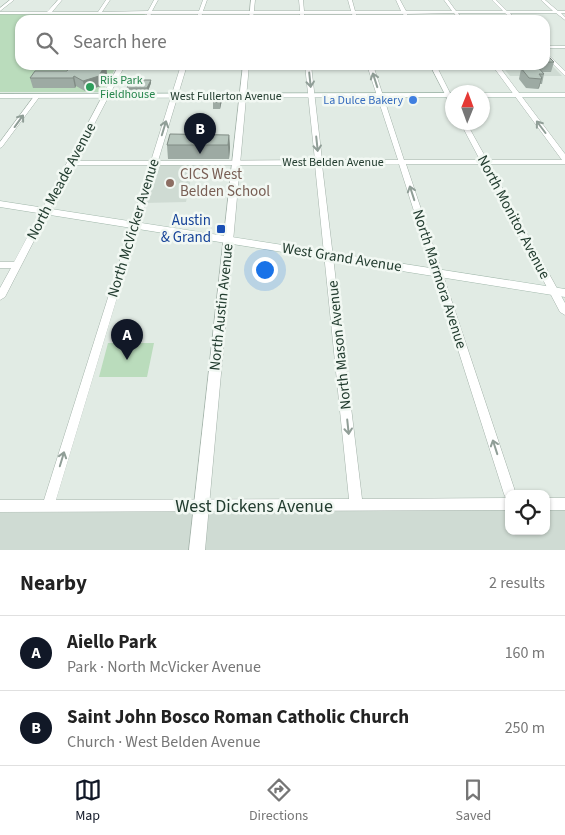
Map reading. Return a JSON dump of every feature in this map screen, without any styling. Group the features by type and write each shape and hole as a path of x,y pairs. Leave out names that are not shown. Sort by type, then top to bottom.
{"main road":[{"name":"West Fullerton Avenue","path":"0,96 380,95 445,97"},
{"path":"490,95 565,95"},
{"name":"West Grand Avenue","path":"0,204 560,292"}],"street":[{"path":"0,11 12,0"},
{"path":"48,13 60,0"},
{"path":"99,13 108,0"},
{"path":"148,15 156,0"},
{"path":"200,15 205,0"},
{"path":"252,15 253,0"},
{"path":"301,0 303,15"},
{"path":"350,0 355,15"},
{"path":"398,0 406,15"},
{"path":"446,0 457,15"},
{"path":"494,0 509,15"},
{"path":"543,0 565,19"},
{"path":"0,11 48,13 565,12"},
{"path":"550,48 565,48"},
{"path":"550,58 565,74"},
{"name":"North Meade Avenue","path":"0,297 119,70"},
{"name":"North McVicker Avenue","path":"48,506 183,70"},
{"name":"North Austin Avenue","path":"198,550 246,70"},
{"name":"North Mason Avenue","path":"309,70 356,505"},
{"name":"North Marmora Avenue","path":"372,70 509,490"},
{"path":"435,70 445,87"},
{"path":"499,70 565,161"},
{"path":"0,146 37,96"},
{"name":"North Monitor Avenue","path":"467,130 560,292 565,312"},
{"name":"West Belden Avenue","path":"71,163 565,161"},
{"path":"0,265 17,265"},
{"name":"West Dickens Avenue","path":"0,506 505,504"},
{"path":"550,504 565,504"}],"shaded area":[{"path":"550,63 562,76 510,76 505,70 550,70"},
{"name":"CICS West Belden School","path":"156,164 194,164 186,202 144,203"},
{"path":"565,507 565,550 0,550 0,513 505,508 505,535 550,535 550,508"}],"green space":[{"path":"0,14 145,14 15,15 15,70 114,70 103,92 0,92"},
{"path":"108,343 154,343 147,377 99,377"}],"building":[{"path":"102,70 99,76 83,81 74,76 73,78 30,78 35,71"},
{"path":"523,70 540,70 544,74 539,74 541,79 529,78"},
{"path":"131,80 151,80 147,88 127,88"},
{"path":"214,94 221,94 220,102 213,102"},
{"path":"170,134 229,135 228,145 167,145"}],"place":[{"name":"Riis Park Fieldhouse","path":"90,87"},
{"name":"La Dulce Bakery","path":"413,100"},
{"name":"Saint John Bosco Roman Catholic Church","path":"200,154"},
{"name":"CICS West Belden School","path":"170,183"},
{"name":"Austin & Grand","path":"221,229"},
{"name":"Aiello Park","path":"127,360"}]}
